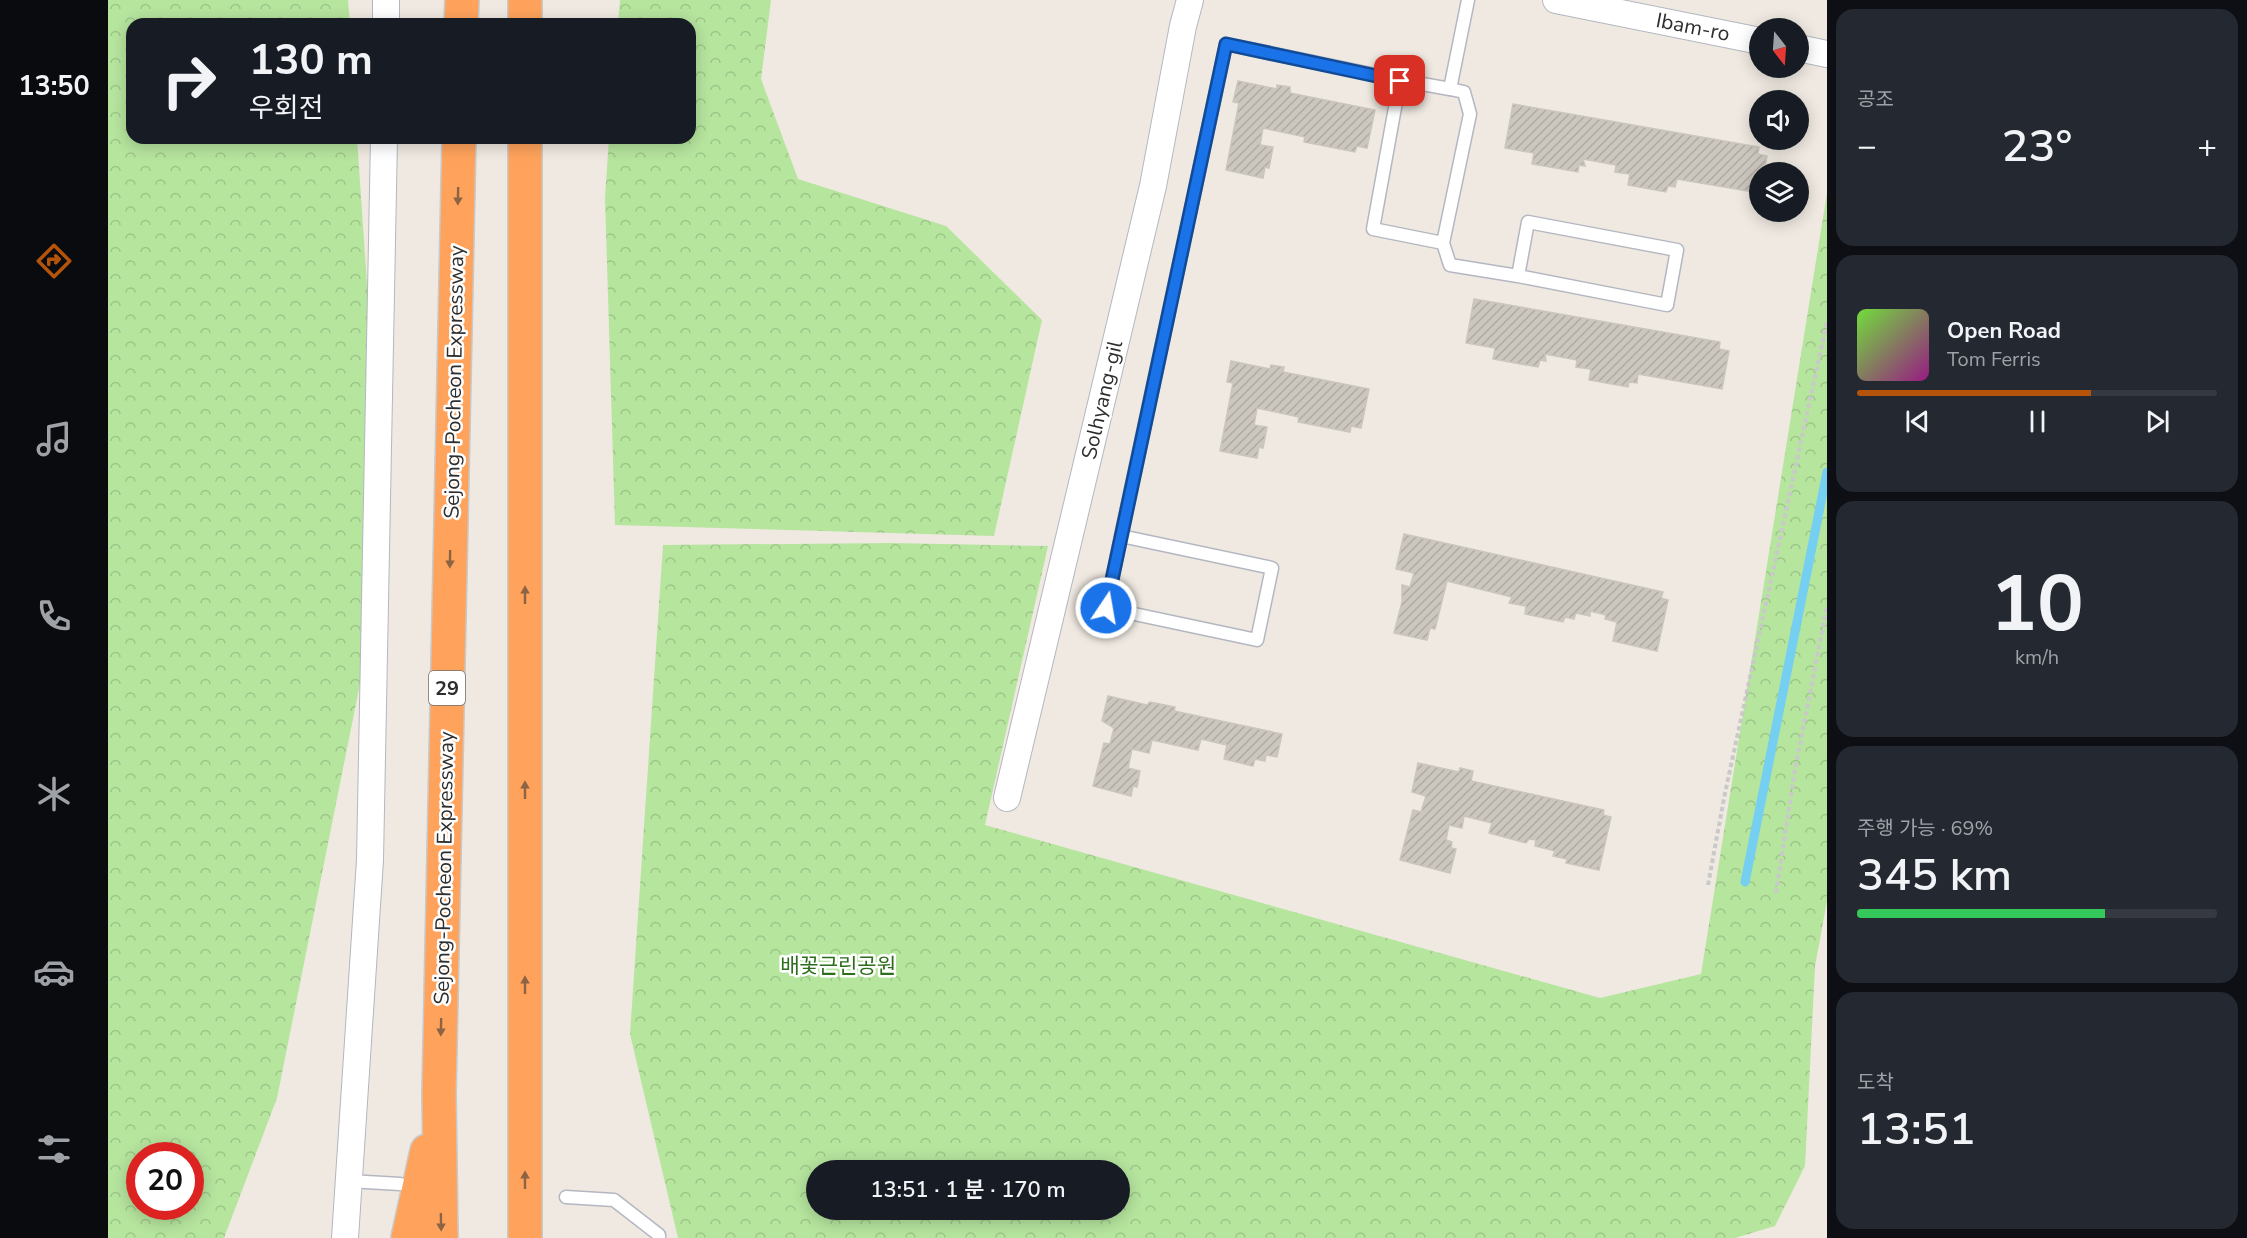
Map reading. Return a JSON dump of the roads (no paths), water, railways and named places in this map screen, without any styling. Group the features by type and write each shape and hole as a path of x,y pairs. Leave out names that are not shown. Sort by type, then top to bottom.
{"highway":[{"path":"461,18 462,0"},
{"path":"525,0 525,18"},
{"name":"Sejong-Pocheon Expressway","path":"441,1238 439,1093 459,144"},
{"path":"525,144 526,1230"},
{"path":"408,1238 439,1093"}],"street":[{"path":"386,18 387,0"},
{"name":"Solhyang-gil","path":"1007,798 1153,186 1190,0"},
{"name":"Ibam-ro","path":"1556,0 1749,38"},
{"path":"1809,50 1827,54"},
{"path":"345,1238 370,860 384,144"}],"lane":[{"path":"1450,89 1468,0"},
{"path":"1121,536 1272,568 1257,640 1106,608 1121,536 1226,44 1400,81 1464,92 1470,114 1443,243 1450,265 1667,305 1677,249 1528,222 1518,276"},
{"path":"1400,81 1373,229 1443,243"},
{"path":"349,1181 400,1184"},
{"path":"566,1197 614,1200 659,1235 659,1238"}],"waterway":[{"path":"1745,882 1827,472"}],"park label":[{"name":"배꽃근린공원","path":"838,966"}]}
